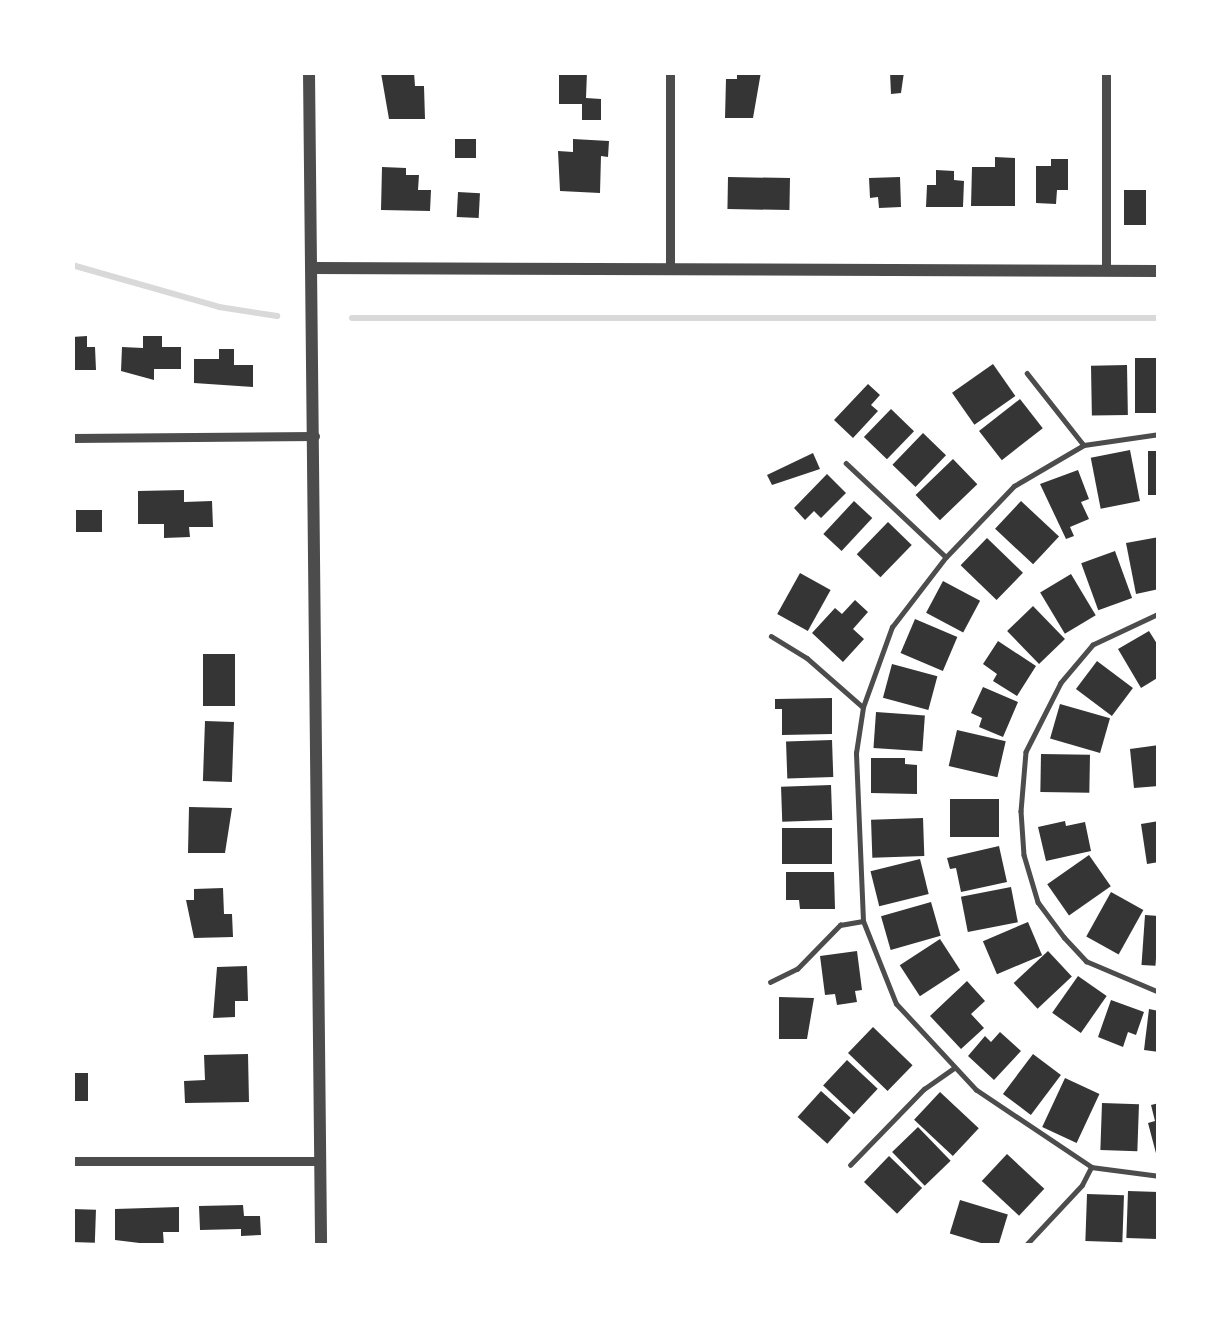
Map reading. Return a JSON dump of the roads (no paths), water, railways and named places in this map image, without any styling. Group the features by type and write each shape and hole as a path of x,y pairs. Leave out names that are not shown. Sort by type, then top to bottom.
{"street":[{"path":"310,72 321,1246"},
{"path":"670,72 670,269"},
{"path":"1106,72 1106,271"},
{"path":"312,268 1159,271"},
{"path":"72,438 315,436"},
{"path":"72,1161 320,1161"}],"lane":[{"path":"1027,374 1084,445"},
{"path":"1159,434 1084,445 1014,486 946,557 892,627 863,706 855,818 863,921 896,1004 953,1069 1090,1168 1159,1176"},
{"path":"846,463 946,557"},
{"path":"1159,614 1093,645 1060,682 1026,752 1021,811 1024,855 1038,902 1064,937 1086,961 1159,992"},
{"path":"771,636 807,658 863,706"},
{"path":"770,982 797,969 840,925 863,921"},
{"path":"850,1165 925,1089 953,1069"},
{"path":"1025,1246 1082,1185 1090,1168"}],"waterway":[{"path":"72,265 219,307 277,316"},
{"path":"352,318 1159,318"}]}
